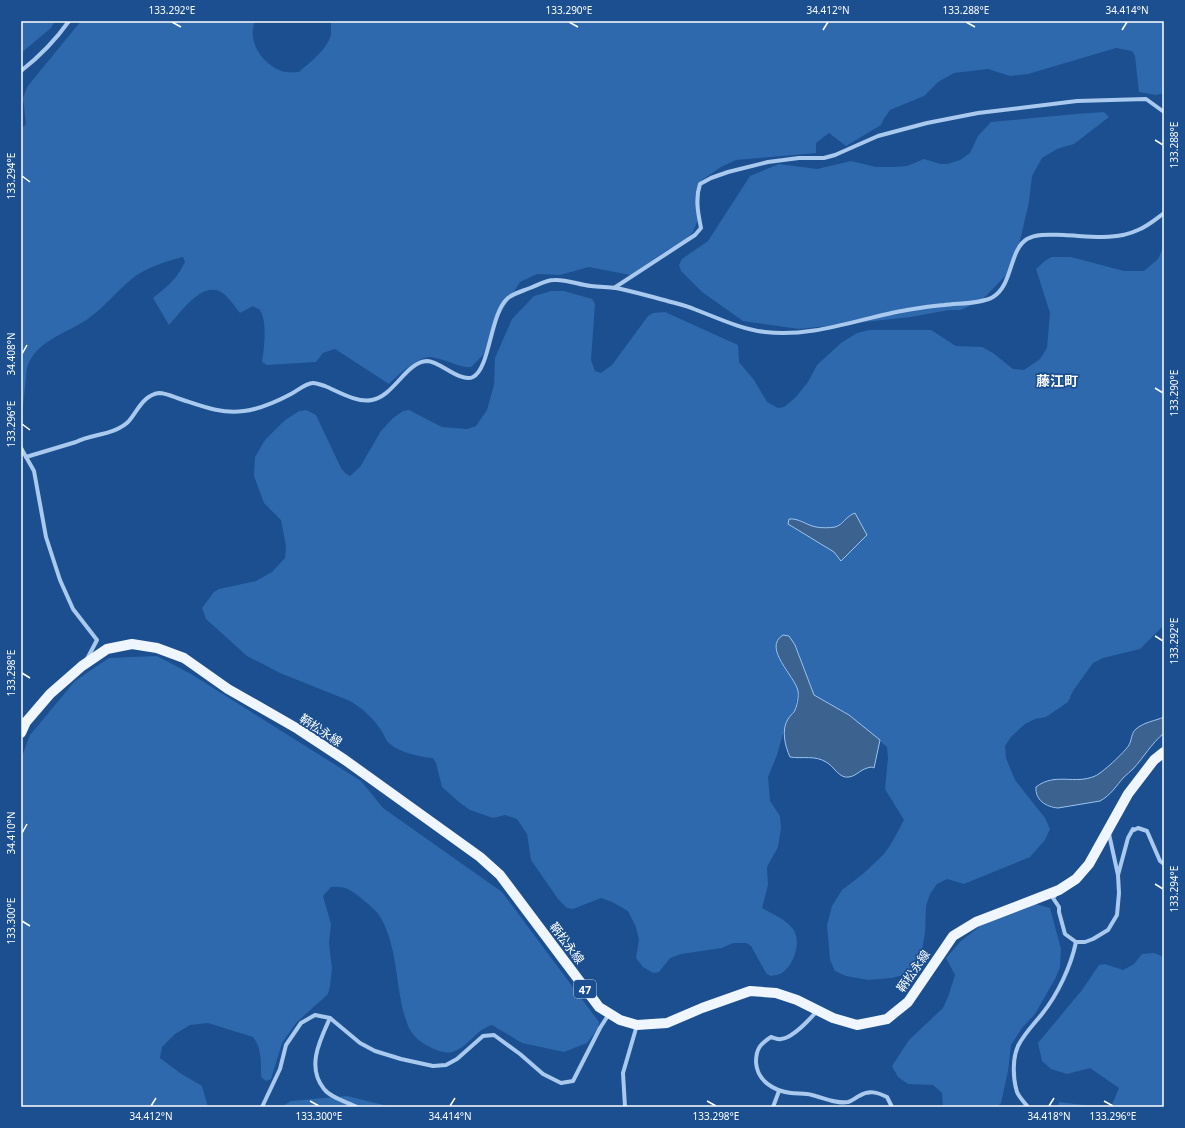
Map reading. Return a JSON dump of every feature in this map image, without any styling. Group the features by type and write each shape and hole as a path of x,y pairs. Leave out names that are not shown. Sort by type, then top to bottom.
{"main road":[{"name":"鞆松永線","path":"21,733 26,722 50,694 84,664 107,649 132,644 158,648 184,658 228,689 298,730 345,760 485,861 500,875 599,1007 620,1020 637,1025 667,1023 702,1008 750,991 776,993 797,1000 833,1018 857,1026 887,1019 908,1002 953,936 976,922 1059,890 1076,879 1089,864 1128,794 1154,760 1164,752"}],"street":[{"path":"21,71 41,55 56,39 69,21"},
{"path":"614,288 695,235 701,228 697,208 697,192 700,184 728,172 768,162 799,158 824,158 836,155 878,136 928,123 978,113 1077,101 1146,99 1164,112"},
{"path":"26,457 103,434 121,427 127,423 144,401 155,394 163,393 222,412 246,411 273,403 312,383 320,384 367,402 379,399 411,369 417,364 423,362 430,361 465,378 473,377 478,372 484,361 499,309 506,299 512,295 551,280 561,280 588,286 614,288 645,295 693,308 718,320 740,327 763,332 784,334 803,333 907,310 990,299 997,295 1006,280 1017,250 1024,240 1046,234 1102,237 1124,235 1141,230 1164,212"},
{"path":"21,448 34,471 46,537 60,580 73,609 97,640 84,664"},
{"path":"1118,875 1128,838 1133,829 1138,828 1147,831 1163,861"},
{"path":"1059,890 1053,898 1059,907 1065,934 1076,942 1084,942 1093,939 1108,930 1117,915 1119,893 1118,875 1108,831"},
{"path":"1028,1107 1018,1093 1014,1081 1014,1060 1017,1047 1042,1014 1056,992 1073,956 1076,942"},
{"path":"817,1011 788,1037 781,1039 771,1037 763,1042 756,1053 756,1065 761,1078 768,1085 779,1090 805,1094 838,1102 849,1102 870,1092 877,1092 887,1097 892,1107"},
{"path":"262,1107 280,1068 286,1045 301,1023 315,1015 330,1018 360,1043 375,1051 401,1059 433,1066 446,1065 457,1059 483,1036 494,1035 520,1054 543,1074 561,1083 568,1083 573,1081 600,1028 609,1014"},
{"path":"330,1018 317,1046 315,1063 318,1077 324,1090 333,1096 357,1107"},
{"path":"625,1107 623,1073 637,1025"},
{"path":"773,1107 779,1090"}],"shaded area":[{"path":"21,21 55,21 51,28 21,53"},
{"path":"81,21 255,21 253,29 254,44 267,63 283,72 299,72 313,60 326,45 331,34 331,21 1164,21 1164,93 1156,95 1139,92 1135,56 1132,51 1116,48 1028,74 1010,76 988,69 954,73 938,82 924,96 890,110 881,125 846,146 829,133 816,143 816,153 736,160 721,167 702,180 700,185 700,215 693,232 680,245 669,249 630,275 589,267 560,275 537,274 520,282 498,317 483,355 471,367 465,367 431,357 426,358 408,367 389,384 335,349 323,353 316,362 267,365 262,362 264,320 259,309 253,306 240,313 224,294 214,290 199,294 185,306 169,325 153,298 171,282 185,262 183,257 171,260 153,266 137,275 89,318 54,338 37,350 31,358 27,368 22,415 21,129 26,124 23,98 27,87"},
{"path":"1104,112 1109,117 1074,144 1057,149 1042,158 1032,176 1029,202 1015,262 1008,273 987,295 977,303 960,310 949,310 911,317 799,329 743,321 702,292 681,271 679,265 682,259 708,241 750,176 779,164 817,169 851,161 876,167 894,167 907,166 924,159 941,164 947,164 960,160 970,153 978,136 991,122"},
{"path":"1164,246 1164,625 1140,649 1103,658 1093,663 1073,691 1068,702 1046,717 1035,719 1025,724 1011,737 1005,746 1006,758 1015,780 1045,818 1050,829 1045,840 1030,857 964,884 947,879 937,884 930,894 926,906 925,933 921,957 903,975 892,978 868,980 846,976 835,971 830,960 827,925 832,906 842,890 864,873 884,854 904,820 885,789 888,758 887,747 849,715 814,695 795,645 776,643 780,661 797,687 798,693 795,710 787,720 777,755 768,777 770,801 780,816 781,828 778,847 767,867 768,885 762,908 783,920 793,929 796,934 797,946 793,959 782,973 770,976 766,973 751,946 746,943 733,943 722,948 681,954 670,958 659,972 653,973 643,967 636,958 639,940 636,927 628,911 601,898 573,909 567,908 558,899 531,860 527,834 517,819 505,815 493,818 470,810 442,787 436,763 433,758 402,751 391,745 371,718 350,701 280,673 247,656 206,619 202,608 214,592 219,589 256,581 272,572 285,558 286,546 281,520 264,503 254,476 255,457 265,440 284,421 299,411 306,410 316,415 341,468 350,476 360,467 381,431 393,418 403,411 409,410 442,427 467,429 476,426 487,410 494,385 495,358 512,319 534,296 551,291 564,291 592,299 595,304 591,360 595,371 601,373 612,365 648,316 653,313 665,312 738,345 739,362 754,380 767,402 778,408 784,407 795,398 808,382 817,365 841,343 857,333 869,330 931,330 956,346 982,347 993,353 1013,369 1024,370 1040,359 1047,348 1050,313 1036,269 1046,260 1052,257 1071,257 1124,271 1144,271 1158,259"},
{"path":"855,513 867,535 841,561 834,552 788,524 789,519 793,519 816,527 835,527"},
{"path":"783,635 789,636 795,645 814,695 849,715 880,740 874,768 868,768 852,776 845,777 822,760 790,757 785,743 784,733 786,723 794,712 798,702 798,691 778,654 776,647 777,641"},
{"path":"157,656 191,674 361,781 383,808 502,892 599,1022 598,1028 587,1043 564,1052 522,1043 492,1025 481,1030 463,1047 452,1052 442,1052 425,1044 413,1034 404,1014 394,956 388,933 381,918 370,906 350,890 340,887 331,887 323,896 331,924 329,943 332,969 328,994 296,1023 282,1043 271,1079 266,1081 261,1077 261,1061 258,1046 253,1037 208,1023 190,1025 175,1034 162,1047 160,1058 180,1073 202,1086 208,1107 21,1107 21,759 30,735 75,681 109,658"},
{"path":"1164,717 1164,733 1133,769 1104,799 1058,808 1049,806 1042,802 1037,796 1036,787 1050,780 1080,779 1095,776 1113,762 1127,748 1133,732 1136,729 1146,723"},
{"path":"1032,903 1050,908 1061,949 1060,967 1055,979 1035,1014 1022,1028 1011,1045 1008,1071 1001,1103 997,1107 943,1107 942,1093 933,1085 908,1084 898,1077 892,1066 909,1040 943,1008 955,975 946,958 960,942 980,926"},
{"path":"1154,953 1164,957 1164,1107 1111,1107 1119,1088 1090,1068 1067,1074 1051,1069 1042,1061 1038,1043 1082,990 1099,965 1105,964 1123,970 1134,964 1142,954"},
{"path":"347,1096 392,1107 281,1107 291,1101"},
{"path":"1059,1102 1084,1105 1091,1107 1058,1107"}],"district":[{"name":"藤江町","path":"1057,380"}]}
